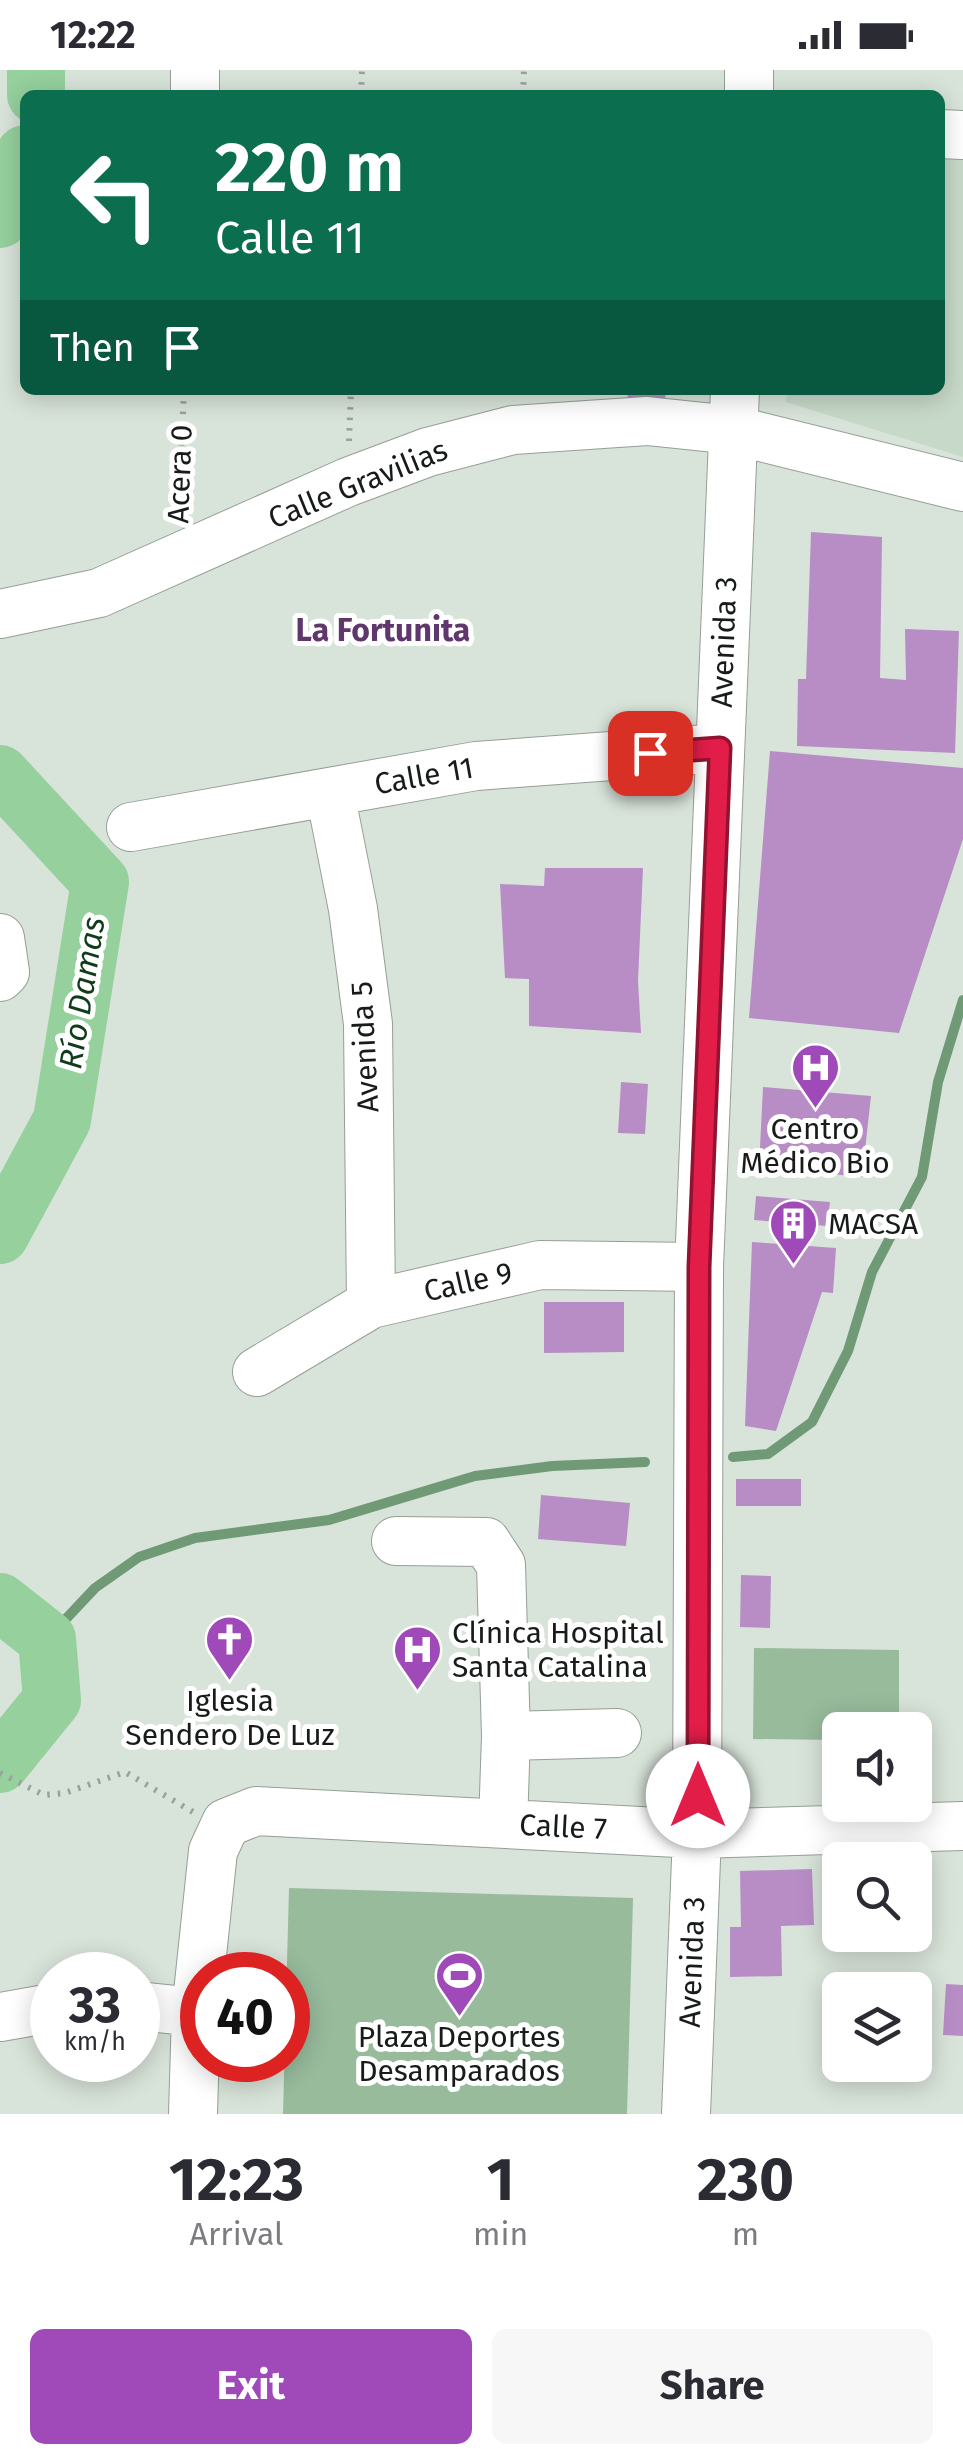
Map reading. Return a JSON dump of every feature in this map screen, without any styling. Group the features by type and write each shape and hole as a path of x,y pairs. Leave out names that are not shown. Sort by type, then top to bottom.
{"street":[{"name":"Calle Gravilias","path":"0,614 99,593 364,476 428,452 512,430 734,410 963,488"},
{"name":"Avenida 3","path":"686,2114 697,1834 699,1267 734,410"},
{"name":"Calle 11","path":"131,827 476,766 720,748"},
{"name":"Avenida 5","path":"330,793 354,909 368,1024 371,1304"},
{"path":"0,938 5,972 0,977"},
{"name":"Calle 9","path":"257,1372 371,1304 540,1265 699,1267"},
{"path":"396,1541 486,1542 501,1565 506,1736 502,1824"},
{"path":"506,1736 617,1733"},
{"name":"Calle 7","path":"226,1823 256,1811 697,1834 963,1826"},
{"path":"202,1952 213,1852 226,1823"},
{"path":"0,2018 30,2012"},
{"path":"193,2114 194,2082"}],"path":[{"name":"Acera 0","path":"177,558 184,395"},
{"path":"0,1773 44,1795 65,1793 125,1772 191,1811 226,1823"}],"shaded area":[{"path":"945,157 963,158 963,457 786,402 787,395 945,395"}],"green space":[{"path":"754,1648 899,1650 899,1712 822,1712 822,1740 753,1739"},
{"name":"Plaza Deportes Desamparados","path":"289,1888 633,1898 627,2114 283,2114 284,2082 310,2082 310,1952 287,1952"}],"building":[{"path":"628,395 666,395 665,402 627,408"},
{"path":"811,532 882,537 880,678 906,680 905,629 959,631 955,753 797,746 798,679 806,679"},
{"path":"770,751 963,768 963,839 899,1033 749,1018"},
{"path":"545,868 643,868 638,981 641,1033 529,1026 529,979 505,978 500,884 544,886"},
{"path":"621,1082 648,1084 645,1134 618,1133"},
{"path":"763,1087 871,1096 862,1177 759,1167"},
{"path":"756,1196 830,1202 827,1226 754,1220"},
{"path":"752,1242 836,1248 833,1293 822,1292 776,1431 745,1426"},
{"path":"544,1302 624,1302 624,1352 544,1353"},
{"path":"736,1479 801,1479 801,1506 736,1506"},
{"path":"541,1495 630,1503 626,1546 538,1539"},
{"path":"741,1575 771,1576 770,1628 740,1627"},
{"path":"812,1869 814,1925 781,1926 782,1976 730,1977 730,1927 741,1927 740,1871"},
{"path":"946,1984 963,1985 963,2036 943,2035"}],"waterway":[{"name":"Río Damas","path":"36,70 36,90"},
{"name":"Río Damas","path":"0,219 20,167"},
{"name":"Río Damas","path":"0,774 100,882 62,1120 0,1235"},
{"path":"733,1457 768,1454 812,1422 848,1351 872,1272 922,1177 938,1082 963,1000"},
{"path":"47,1639 95,1588 139,1557 195,1538 329,1520 475,1476 552,1466 645,1462"},
{"name":"Río Damas","path":"0,1602 47,1639 52,1700 0,1764"}],"place":[{"name":"Centro Médico Bio","path":"815,1110"},
{"name":"MACSA","path":"793,1266"},
{"name":"Iglesia Sendero De Luz","path":"230,1682"},
{"name":"Clínica Hospital Santa Catalina","path":"417,1692"},
{"name":"Plaza Deportes Desamparados","path":"459,2018"}],"district":[{"name":"La Fortunita","path":"383,630"}],"route":[{"path":"650,753 720,748 699,1267 698,1796"}]}
